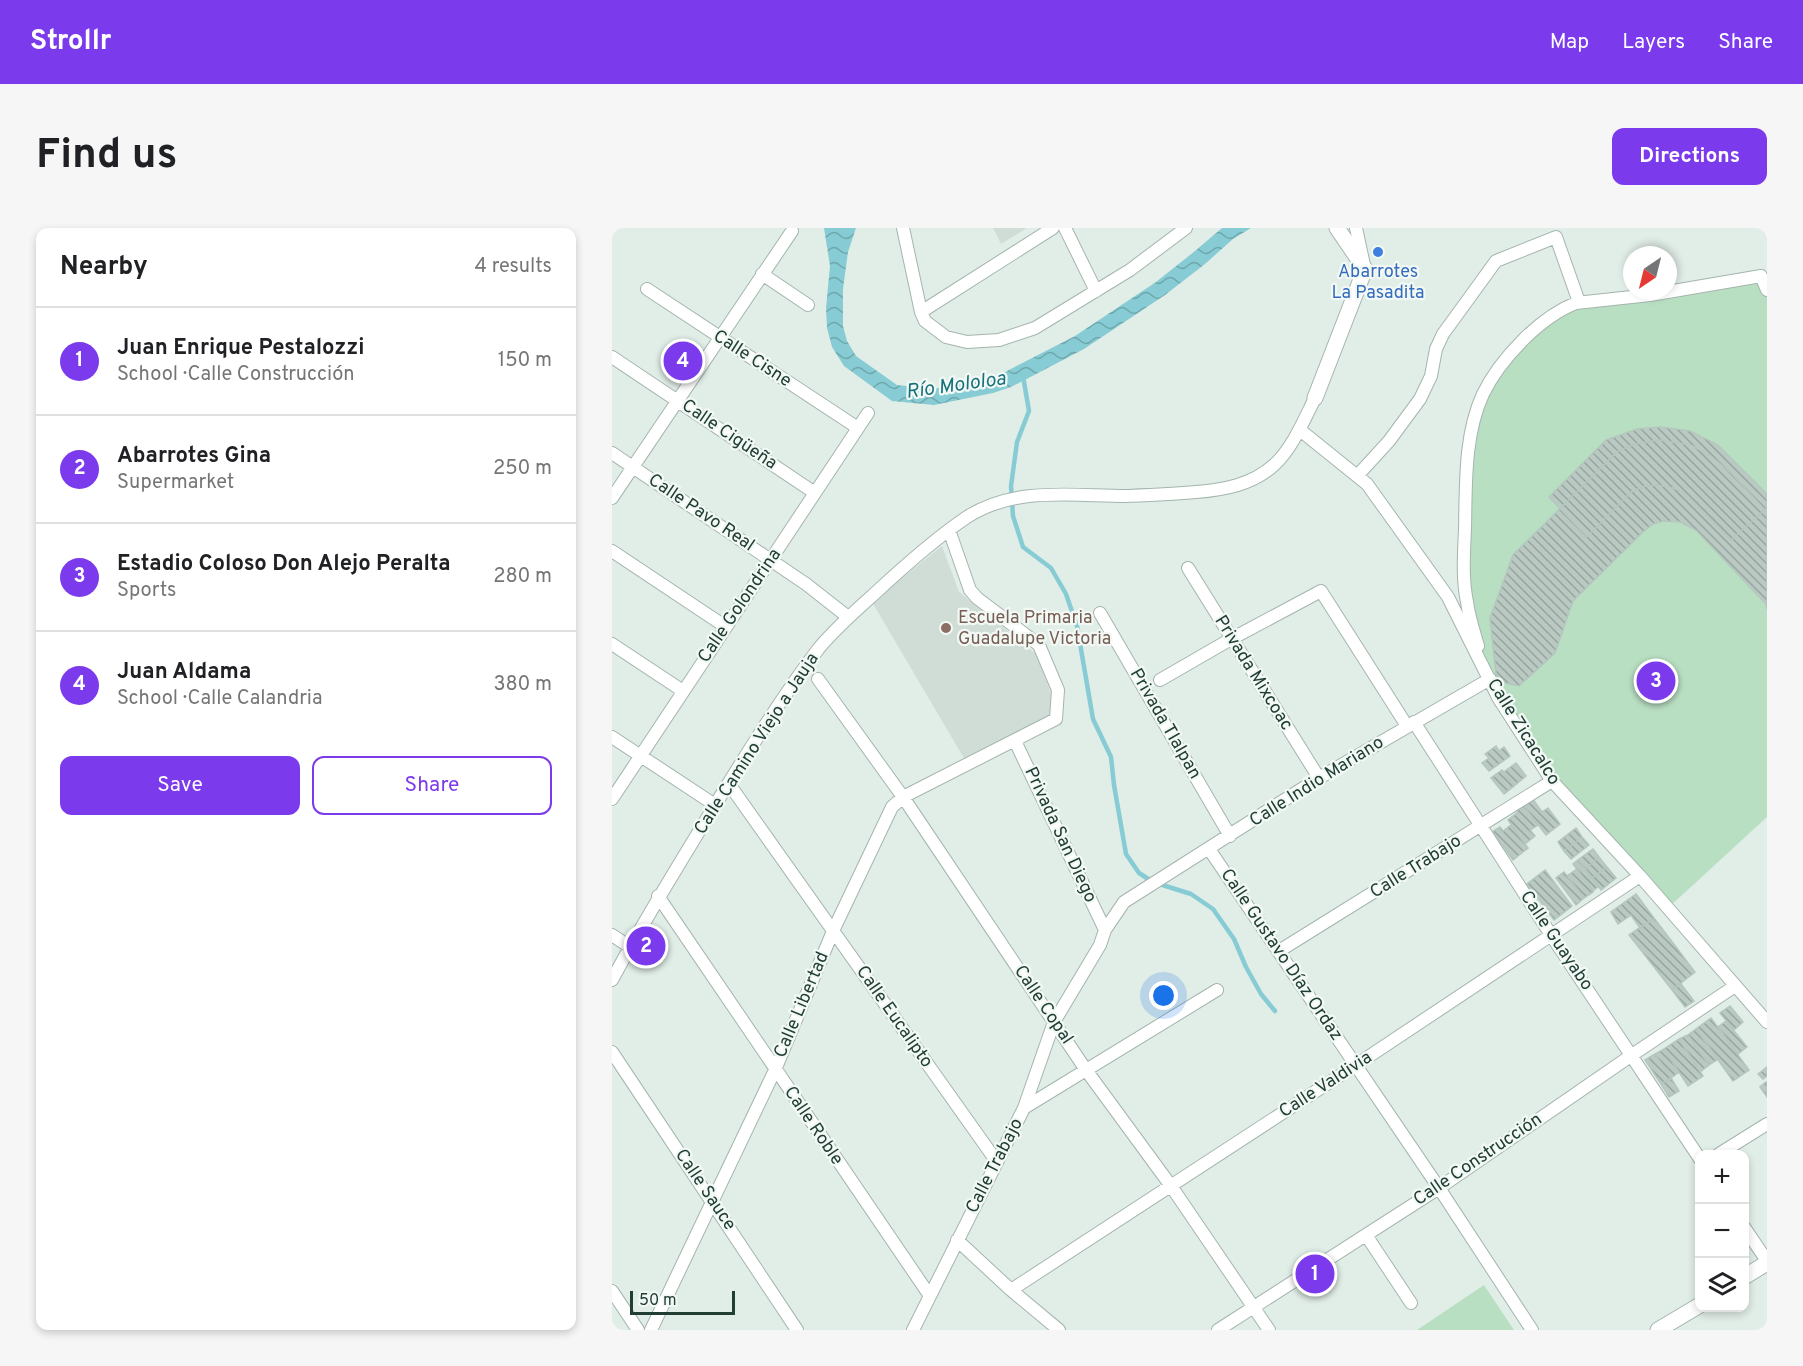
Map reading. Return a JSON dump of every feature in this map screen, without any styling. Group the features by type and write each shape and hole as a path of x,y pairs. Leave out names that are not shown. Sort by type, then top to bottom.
{"street":[{"path":"903,228 921,312 925,321 946,337 967,342 999,340 1035,328 1130,270 1186,228"},
{"path":"921,312 1053,228"},
{"path":"1065,228 1096,291"},
{"path":"1337,228 1365,268"},
{"path":"1356,228 1365,268"},
{"path":"612,498 792,231"},
{"path":"1356,476 1389,441 1420,399 1431,376 1436,350 1443,334 1496,261 1556,237 1579,302"},
{"name":"Calle Camino Viejo a Jauja","path":"612,980 658,896 729,783 799,676 821,646 848,617 900,569 949,530 970,515 997,503 1031,494 1128,496 1221,490 1250,481 1274,465 1300,430 1315,398 1365,268"},
{"path":"762,274 808,305"},
{"path":"1489,678 1466,601 1464,560 1467,470 1473,427 1483,394 1497,372 1518,346 1545,320 1565,307 1579,302 1650,295 1761,276 1767,290"},
{"name":"Calle Cisne","path":"647,289 858,428"},
{"name":"Calle Cigüeña","path":"612,357 815,493"},
{"name":"Calle Golondrina","path":"612,799 868,414"},
{"name":"Calle Zicacalco","path":"1300,430 1367,484 1448,597 1499,699 1551,782 1640,876 1767,1022"},
{"name":"Calle Pavo Real","path":"612,453 806,584 848,617"},
{"name":"Calle Libertad","path":"651,1330 775,1070 833,931 892,807 903,797 1056,719 1058,690 1039,645 977,598 970,590 949,530"},
{"path":"612,551 726,627"},
{"name":"Privada Mixcoac","path":"1188,568 1319,778"},
{"name":"Calle Guayabo","path":"1231,639 1321,591 1481,827 1695,1151"},
{"name":"Privada Tlalpan","path":"1100,613 1230,836"},
{"path":"1160,680 1231,639"},
{"path":"612,644 683,692"},
{"name":"Calle Indio Mariano","path":"1024,1108 1054,1022 1100,945 1105,930 1124,902 1319,778 1489,678"},
{"name":"Calle Copal","path":"818,679 903,797 1086,1070 1171,1186 1269,1330"},
{"path":"612,736 715,805"},
{"name":"Privada San Diego","path":"1015,741 1105,930"},
{"name":"Calle Trabajo","path":"1279,951 1551,782"},
{"name":"Calle Eucalipto","path":"729,783 996,1162"},
{"name":"Calle Gustavo Díaz Ordaz","path":"1209,849 1439,1188 1532,1330"},
{"name":"Calle Valdivia","path":"1011,1290 1640,876"},
{"name":"Calle Roble","path":"658,896 930,1296"},
{"path":"612,935 630,947"},
{"name":"Calle Construcción","path":"1218,1330 1439,1188 1632,1054 1736,986"},
{"name":"Calle Trabajo","path":"913,1330 1024,1108 1217,990"},
{"name":"Calle Sauce","path":"612,1052 797,1330"},
{"path":"1727,1150 1767,1124"},
{"path":"1366,1235 1412,1303"},
{"path":"1749,1235 1767,1262 1749,1274"},
{"path":"957,1240 1059,1330"},
{"path":"612,1291 638,1330"},
{"path":"1658,1330 1695,1308"}],"shaded area":[{"path":"993,228 1027,228 1001,244"},
{"name":"Escuela Primaria Guadalupe Victoria","path":"942,546 959,592 1036,654 1052,696 1050,716 965,760 872,602"}],"green space":[{"path":"1761,276 1767,290 1767,817 1668,908 1552,781 1488,676 1466,601 1473,427 1497,372 1565,307 1623,298 1623,300 1677,300 1677,289"},
{"path":"1484,1285 1514,1330 1417,1330"}],"water":[{"name":"Río Mololoa","path":"824,228 856,228 848,252 843,289 843,326 847,341 856,356 897,385 933,389 989,378 1005,372 1075,336 1156,282 1222,228 1251,228 1233,239 1165,295 1084,349 1011,387 934,405 892,401 844,366 832,347 827,328 826,308 830,266"}],"building":[{"path":"1660,427 1690,431 1718,445 1767,494 1767,508 1731,540 1686,494 1673,488 1657,485 1645,486 1631,492 1587,537 1549,497 1606,440 1637,429"},
{"path":"1659,440 1691,445 1711,456 1732,474 1767,512 1767,609 1766,604 1696,530 1680,522 1663,521 1653,524 1643,532 1573,601 1555,653 1519,686 1501,682 1496,674 1490,618 1513,555 1618,451 1634,444"},
{"path":"1496,746 1499,751 1504,747 1510,756 1489,771 1482,763 1489,758 1485,754"},
{"path":"1516,763 1526,776 1514,786 1504,772"},
{"path":"1502,770 1514,786 1504,794 1491,778"},
{"path":"1532,798 1542,812 1548,808 1560,824 1546,835 1523,805"},
{"path":"1523,805 1538,825 1530,830 1535,836 1525,844 1508,820"},
{"path":"1511,825 1528,848 1513,860 1492,832 1500,827 1503,831"},
{"path":"1576,828 1582,837 1564,851 1558,842"},
{"path":"1582,837 1589,845 1571,859 1564,851"},
{"path":"1593,849 1599,857 1585,869 1578,860"},
{"path":"1599,857 1607,867 1592,878 1585,869"},
{"path":"1578,860 1599,886 1593,891 1573,864"},
{"path":"1607,867 1616,878 1601,890 1592,878"},
{"path":"1577,869 1593,892 1584,898 1567,876"},
{"path":"1545,870 1572,906 1554,920 1527,884"},
{"path":"1564,872 1584,898 1576,905 1556,878"},
{"path":"1636,894 1654,918 1640,928 1631,915 1618,924 1611,912"},
{"path":"1654,918 1695,972 1672,990 1629,935"},
{"path":"1681,984 1694,1001 1685,1007 1672,990"},
{"path":"1730,1006 1743,1022 1734,1030 1720,1013"},
{"path":"1711,1018 1749,1070 1733,1081 1696,1029"},
{"path":"1726,1021 1747,1047 1738,1054 1718,1027"},
{"path":"1696,1029 1718,1059 1709,1065 1688,1035"},
{"path":"1688,1035 1709,1065 1700,1072 1679,1039"},
{"path":"1679,1039 1703,1076 1688,1086 1664,1049"},
{"path":"1664,1049 1679,1072 1671,1078 1655,1054"},
{"path":"1655,1054 1671,1078 1661,1084 1645,1060"},
{"path":"1767,1067 1767,1076 1763,1079 1758,1074"},
{"path":"1671,1078 1679,1091 1669,1097 1661,1084"},
{"path":"1767,1083 1767,1097 1760,1087"}],"waterway":[{"path":"1023,376 1029,411 1017,442 1011,486 1013,516 1023,547 1051,568 1066,594 1077,626 1093,719 1111,757 1126,854 1139,873 1153,882 1191,894 1213,909 1234,939 1261,994 1275,1011"}],"place":[{"name":"Abarrotes La Pasadita","path":"1378,252"},
{"name":"Juan Aldama","path":"683,361"},
{"name":"Escuela Primaria Guadalupe Victoria","path":"946,628"},
{"name":"Estadio Coloso Don Alejo Peralta","path":"1656,681"},
{"name":"Abarrotes Gina","path":"646,946"},
{"name":"Juan Enrique Pestalozzi","path":"1315,1274"}]}
